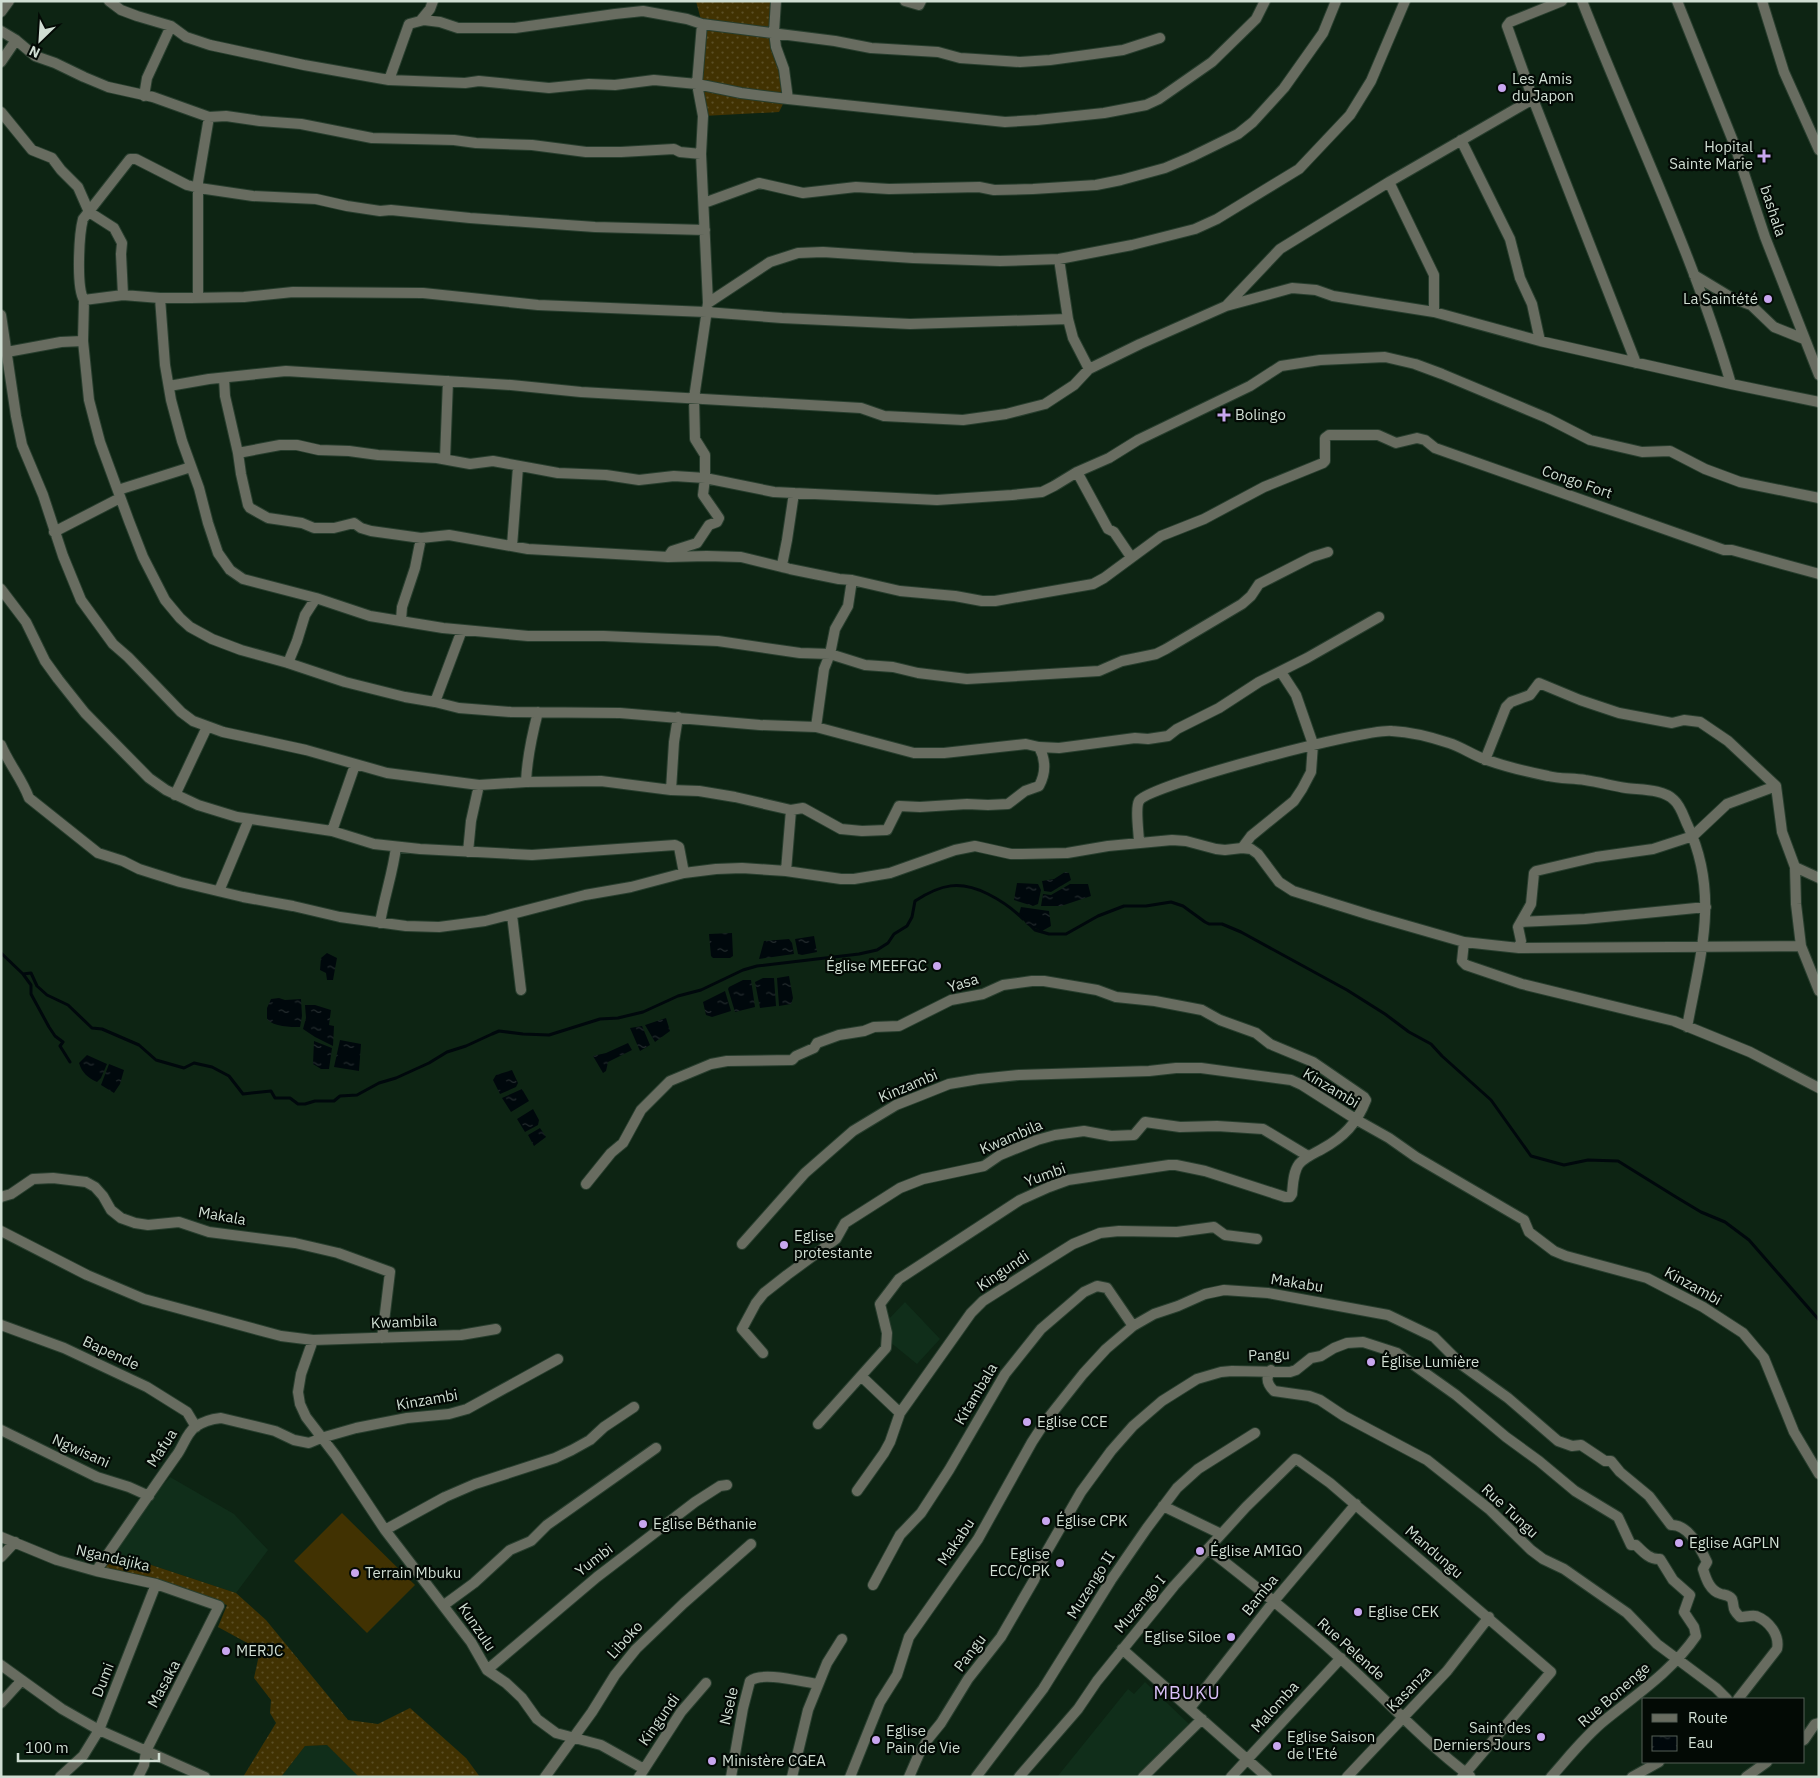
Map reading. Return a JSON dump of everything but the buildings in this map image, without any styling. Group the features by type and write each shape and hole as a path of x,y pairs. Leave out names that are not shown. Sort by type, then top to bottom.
{"street":[{"path":"1,12 9,1"},
{"path":"109,1 121,10 170,26 186,37 237,52 389,80 479,82 549,88 589,84 614,85 654,80 697,84 741,93 788,99 1005,122 1104,113 1146,105 1159,99 1212,62 1256,19 1265,1"},
{"path":"421,20 430,9 433,1"},
{"path":"776,1 774,32 776,47 784,68 788,99"},
{"path":"905,1 919,5 921,1"},
{"path":"704,203 759,183 803,192 856,187 889,189 979,187 994,190 1096,185 1157,170 1191,157 1238,134 1254,122 1284,88 1323,33 1336,1"},
{"path":"707,307 770,262 798,253 823,252 1000,261 1059,259 1132,245 1196,229 1217,219 1299,169 1350,115 1371,81 1405,1"},
{"path":"1562,1 1510,22 1508,26 1533,99 1636,363"},
{"path":"1582,1 1694,275 1715,331 1731,384"},
{"name":"bashala","path":"1677,1 1736,146 1765,237 1819,375"},
{"path":"1762,1 1784,72 1819,150"},
{"path":"389,80 408,24 421,20 440,22 458,28 515,28 643,11 687,19 702,24 774,32 871,48 938,52 960,58 1020,62 1123,50 1160,38"},
{"path":"668,557 672,551 697,543 709,525 718,522 719,518 703,496 705,455 695,439 694,398 707,307 701,154 703,116 697,84 702,24"},
{"path":"144,96 147,78 170,26"},
{"path":"1,31 16,40 35,56 108,87 153,97 210,117 226,116 301,124 372,138 510,143 586,152 674,149 680,152 701,154"},
{"path":"1,62 16,40"},
{"path":"1226,306 1280,249 1389,182 1533,99"},
{"path":"1,112 32,150 52,158 78,187 89,212 114,228 122,243 123,295"},
{"path":"198,298 199,175 210,117"},
{"path":"1461,140 1510,238 1520,278 1533,306 1540,341"},
{"path":"705,230 595,227 470,218 380,210 332,204 316,199 253,196 187,185 136,159 130,159 83,219 78,278 80,295 84,300 83,341 89,400 100,442 144,557 165,600 190,627 212,639 240,650 288,663 345,682 405,697 459,708 511,712 620,713 816,727 914,753 944,753 1026,744 1038,747 1059,748 1135,738 1148,739 1168,736 1177,729 1213,712 1259,682 1281,672 1379,617"},
{"path":"1389,182 1434,275 1434,312"},
{"path":"1059,259 1068,319 1073,338 1089,369"},
{"path":"1694,275 1732,298 1751,304 1774,327 1804,339"},
{"path":"169,386 286,371 448,381 581,392 861,408 884,416 967,420 1006,414 1048,403 1074,385 1089,369 1140,344 1226,306 1292,288 1316,290 1333,296 1434,312 1540,341 1819,402"},
{"path":"84,300 123,295 160,298 198,298 293,292 423,293 538,305 707,307 782,318 910,324 1068,319"},
{"path":"160,298 165,364 182,442 202,496 214,544 224,564 243,579 316,598 370,616 462,630 547,636 696,639 800,653 830,654 865,665 893,667 918,673 967,679 1099,671 1122,661 1156,654 1166,649 1242,604 1251,596 1259,584 1312,557 1328,552"},
{"path":"1,315 19,435 81,600 109,639 181,712 194,721 249,738 306,750 387,773 479,785 602,781 671,790 699,791 791,810 803,808 840,829 862,831 887,830 899,806 1008,804 1024,791 1039,786 1044,778 1043,756 1038,747"},
{"path":"6,352 61,342 83,341"},
{"path":"238,453 280,445 297,445 319,450 349,451 378,456 445,459 474,464 493,461 558,473 606,474 639,480 674,476 705,478 768,492 937,500 1012,496 1042,492 1077,472 1109,458 1138,440 1250,386 1281,366 1320,360 1385,356 1442,374 1547,418 1590,440 1642,452 1670,451 1740,482 1819,498"},
{"path":"224,378 225,396 248,505 253,511 261,515 276,520 302,523 314,528 334,528 354,523 361,528 371,531 421,538 449,535 528,549 668,557 741,557 900,591 995,601 1093,584 1131,557 1114,532 1108,529 1077,472"},
{"path":"445,459 448,381"},
{"name":"Congo Fort","path":"1131,557 1161,536 1204,519 1264,487 1323,463 1326,436 1378,434 1396,443 1417,438 1421,439 1435,448 1724,550 1732,550 1819,574"},
{"path":"512,546 518,467"},
{"path":"54,532 119,494 191,468"},
{"path":"790,569 782,567 782,565 788,540 794,493"},
{"path":"401,620 402,607 412,577 421,538"},
{"path":"816,727 824,669 830,654 835,629 848,606 852,580"},
{"path":"1,589 26,622 45,661 84,713 149,778 175,795 198,805 249,819 332,831 374,844 396,848 532,855 675,845 679,847 684,873"},
{"path":"288,663 305,615 316,598"},
{"path":"435,702 462,630"},
{"path":"1242,848 1252,836 1294,801 1311,772 1313,744 1298,700 1281,672"},
{"path":"1485,760 1508,704 1530,695 1537,684 1542,682 1580,700 1619,713 1672,723 1684,720 1700,722 1728,741 1776,786 1782,832 1795,867 1796,904 1801,946 1819,992"},
{"path":"526,782 528,750 532,742 538,712"},
{"path":"671,790 673,750 678,717"},
{"path":"175,795 207,726"},
{"path":"1140,843 1138,805 1142,799 1218,771 1313,744 1368,732 1389,730 1412,734 1450,743 1485,760 1546,776 1586,780 1662,793 1675,800 1693,836 1702,863 1706,907 1703,946 1687,1027"},
{"path":"1,745 12,767 25,786 29,798 98,852 139,869 180,882 340,917 406,926 440,927 485,921 585,895 631,887 684,873 742,868 854,879 890,873 955,850 975,846 1011,854 1067,853 1172,840 1186,841 1216,849 1251,849 1258,854 1279,882 1292,890 1464,942 1519,948 1801,946"},
{"path":"332,831 355,765"},
{"path":"468,852 471,821 479,785"},
{"path":"1519,948 1521,941 1518,927 1531,904 1534,873 1536,871 1596,857 1653,849 1693,836 1727,804 1776,786"},
{"path":"786,871 791,810"},
{"path":"219,891 249,819"},
{"path":"380,923 385,892 393,870 396,848"},
{"path":"1795,867 1819,878"},
{"path":"1520,922 1585,919 1706,907"},
{"path":"512,915 521,990"},
{"path":"1464,942 1462,961 1466,965 1522,984 1646,1014 1687,1027 1750,1052 1819,1088"},
{"name":"Yasa","path":"586,1184 608,1156 623,1143 641,1110 666,1085 682,1075 711,1064 727,1061 792,1060 796,1056 814,1048 817,1043 839,1035 864,1031 874,1027 899,1026 951,1000 983,994 1003,984 1032,981 1076,986 1097,990 1116,997 1196,1008 1220,1020 1256,1033 1270,1044 1313,1062 1364,1097 1366,1100 1357,1120"},
{"name":"Kinzambi","path":"742,1244 805,1173 853,1131 896,1105 949,1084 1019,1075 1149,1071 1176,1068 1200,1068 1291,1080 1314,1092 1357,1120 1524,1220 1528,1232 1554,1251 1620,1272 1639,1275 1703,1307 1739,1330 1748,1337 1764,1358 1794,1432 1819,1474"},
{"path":"1308,1156 1335,1142 1357,1120"},
{"name":"Kwambila","path":"762,1353 742,1329 756,1303 764,1294 836,1239 845,1223 900,1188 923,1179 984,1166 1000,1155 1055,1135 1084,1131 1111,1136 1134,1135 1145,1122 1180,1127 1217,1126 1263,1130 1308,1156"},
{"name":"Yumbi","path":"818,1424 886,1348 887,1333 880,1304 899,1279 1020,1200 1068,1180 1169,1165 1206,1172 1290,1197 1297,1168 1300,1162 1308,1156"},
{"name":"Makala","path":"1,1197 11,1194 33,1179 53,1178 86,1182 96,1187 111,1210 121,1218 134,1224 148,1225 180,1222 210,1232 295,1243 354,1258 390,1272 382,1338"},
{"name":"Kingundi","path":"857,1491 884,1453 900,1413 971,1313 983,1301 1073,1244 1100,1233 1119,1231 1177,1232 1214,1227 1226,1235 1257,1239"},
{"path":"1,1231 87,1275 144,1299 281,1336 313,1340"},
{"name":"Kitambala","path":"873,1585 900,1535 921,1513 949,1470 1005,1374 1041,1329 1084,1292 1097,1286 1107,1288 1133,1326"},
{"name":"Makabu","path":"850,1777 880,1702 897,1675 909,1637 978,1539 1032,1442 1050,1414 1106,1349 1133,1326 1154,1314 1205,1294 1224,1290 1268,1293 1388,1315 1434,1337 1462,1365 1508,1398 1558,1441 1572,1446 1581,1445 1605,1461 1611,1461 1620,1472 1649,1496 1671,1525 1678,1524 1687,1530 1702,1552 1706,1562 1703,1569 1709,1584 1715,1591 1728,1595 1732,1600 1733,1610 1740,1617 1755,1616 1769,1625 1779,1641 1777,1649 1739,1698"},
{"name":"Bapende","path":"1,1325 64,1348 147,1387 187,1412 196,1427"},
{"name":"Kwambila","path":"313,1340 460,1335 496,1329"},
{"name":"Kunzulu","path":"313,1340 301,1374 298,1397 306,1417 336,1456 385,1530 472,1642 487,1670 506,1683 537,1719 556,1733 601,1745 641,1773"},
{"name":"Pangu","path":"909,1777 928,1739 941,1723 968,1679 1001,1638 1081,1492 1111,1451 1133,1426 1162,1402 1186,1385 1197,1380 1221,1372 1271,1370 1290,1372 1296,1370 1311,1358 1321,1356 1347,1343 1363,1342 1397,1353 1456,1395 1500,1432 1539,1460 1575,1491 1618,1518 1631,1545 1636,1545 1644,1553 1655,1559 1660,1559 1674,1580 1690,1595 1684,1612 1694,1627 1696,1636 1677,1660"},
{"name":"Kinzambi","path":"321,1438 356,1428 407,1418 442,1416 458,1412 558,1359"},
{"name":"Rue Tungu","path":"1271,1370 1267,1375 1267,1380 1270,1387 1274,1390 1309,1396 1320,1400 1362,1426 1427,1460 1489,1509 1531,1550 1543,1559 1564,1569 1626,1613 1657,1644 1698,1674 1726,1698"},
{"path":"861,1376 900,1413"},
{"path":"385,1530 444,1497 475,1484 554,1458 572,1450 590,1440 604,1427 634,1407"},
{"name":"Mafua","path":"96,1571 180,1451 189,1434 196,1427 221,1418 275,1431 302,1442 310,1443 321,1438"},
{"name":"Ngwisani","path":"1,1430 97,1477 129,1487 149,1496"},
{"name":"Muzengo II","path":"976,1777 1043,1689 1111,1580 1177,1488 1198,1469 1255,1434"},
{"path":"444,1604 474,1583 510,1550 531,1541 546,1525 656,1448"},
{"name":"Mandungu","path":"1295,1459 1356,1504 1551,1672 1466,1776"},
{"name":"Muzengo I","path":"1019,1777 1078,1709 1097,1681 1174,1586 1246,1507 1295,1459"},
{"name":"Yumbi","path":"487,1670 597,1577 695,1502 720,1486 727,1485"},
{"name":"Bamba","path":"1190,1708 1274,1601 1356,1504"},
{"path":"1163,1506 1221,1534"},
{"name":"Ngandajika","path":"1,1537 57,1560 96,1571 156,1584 219,1606"},
{"path":"1,1557 15,1542"},
{"name":"Liboko","path":"545,1777 574,1738 615,1675 636,1649 684,1603 751,1544"},
{"name":"Rue Pelende","path":"1208,1549 1274,1601 1341,1658 1466,1776"},
{"name":"Dumi","path":"60,1777 83,1756 99,1730 156,1584"},
{"name":"Masaka","path":"138,1777 144,1765 146,1751 193,1661 219,1606"},
{"name":"Kasanza","path":"1347,1777 1447,1671 1489,1617"},
{"path":"792,1777 808,1710 828,1663 842,1640"},
{"path":"1122,1649 1268,1777"},
{"name":"Malomba","path":"1231,1777 1341,1658"},
{"name":"Rue Bonenge","path":"1552,1777 1603,1722 1644,1690 1677,1660"},
{"path":"1,1665 62,1709 99,1730 205,1777"},
{"name":"Nsele","path":"731,1777 742,1708 750,1681 755,1678 770,1677 818,1684"},
{"path":"1,1703 21,1681"},
{"name":"Kingundi","path":"641,1773 681,1712 706,1683"},
{"path":"1143,1777 1202,1719"},
{"path":"1805,1739 1815,1724 1819,1723"},
{"path":"1632,1777 1657,1763"},
{"path":"1746,1777 1766,1763"}],"shaded area":[{"path":"696,1 774,1 786,98 779,112 703,116 697,84 702,24"},
{"path":"905,1302 940,1339 917,1364 890,1342 887,1321"},
{"path":"170,1477 234,1514 268,1550 236,1593 112,1552 147,1503"},
{"name":"Terrain Mbuku","path":"342,1513 415,1585 367,1633 294,1561"},
{"path":"112,1552 236,1593 266,1620 348,1720 378,1724 410,1708 466,1758 480,1777 359,1777 327,1745 305,1746 281,1777 243,1777 276,1723 270,1713 271,1700 254,1678 260,1650 218,1627 227,1605 156,1584 96,1571"},
{"path":"1145,1682 1189,1724 1137,1777 1057,1777 1128,1689 1134,1694"},
{"path":"327,1745 359,1777 281,1777 305,1746"}],"water":[{"path":"1065,872 1069,873 1071,880 1051,892 1044,891 1042,881 1054,879"},
{"path":"1017,883 1038,884 1041,890 1038,904 1033,906 1014,900"},
{"path":"1070,884 1088,884 1091,896 1061,906 1041,906 1043,894 1051,895"},
{"path":"1021,907 1049,911 1051,926 1042,931 1027,925 1019,914"},
{"path":"732,933 733,956 730,958 713,958 711,956 709,934"},
{"path":"814,936 817,952 798,954 795,939"},
{"path":"789,939 792,943 794,954 759,959 764,941"},
{"path":"327,953 337,958 333,980 327,980 326,973 320,970 321,958"},
{"path":"789,976 793,998 791,1004 779,1006 777,978"},
{"path":"763,978 774,978 776,1006 760,1008 755,982"},
{"path":"743,980 751,980 755,1007 735,1012 728,989"},
{"path":"725,991 731,1011 712,1017 706,1015 703,1002"},
{"path":"279,998 285,1000 301,999 302,1016 300,1027 278,1025 267,1019 267,1008 271,999"},
{"path":"305,1005 315,1005 331,1010 329,1025 334,1026 333,1046 303,1029 306,1018"},
{"path":"666,1018 670,1031 655,1042 645,1025"},
{"path":"642,1026 650,1045 640,1051 630,1028"},
{"path":"340,1040 361,1044 359,1071 334,1067"},
{"path":"314,1041 332,1048 329,1069 321,1069 313,1064"},
{"path":"628,1043 632,1050 608,1062 606,1071 603,1073 593,1056 606,1053"},
{"path":"87,1055 107,1064 101,1078 97,1082 86,1075 80,1067 79,1063"},
{"path":"109,1064 124,1070 120,1084 114,1093 101,1085"},
{"path":"512,1070 518,1083 516,1087 500,1094 493,1080 496,1075"},
{"path":"522,1089 529,1101 511,1112 502,1098"},
{"path":"533,1109 539,1120 538,1125 525,1132 517,1119"},
{"path":"540,1128 546,1137 534,1146 528,1135"}],"waterway":[{"path":"1,953 23,974 31,973 37,986 47,995 68,1005 92,1028 102,1029 139,1045 156,1060 184,1068 194,1063 212,1067 229,1076 243,1094 271,1091 275,1098 290,1098 298,1104 305,1104 315,1101 334,1101 340,1096 357,1095 379,1083 396,1078 429,1063 447,1052 466,1046 499,1031 549,1035 600,1019 618,1018 643,1012 678,996 701,990 743,970 757,966 859,954 877,950 888,943 894,934 907,926 912,917 915,901 924,895 942,888 959,886 978,890 1002,902 1023,919"},
{"path":"1030,925 1035,930 1049,934 1066,934 1098,916 1124,906 1146,906 1171,902 1183,906 1209,924 1222,924 1241,932 1347,990 1409,1032 1431,1044 1491,1100 1531,1156 1564,1165 1588,1160 1618,1161 1701,1212 1725,1222 1749,1240 1819,1320"},
{"path":"23,974 31,985 31,994 49,1027 55,1036 63,1042 60,1046 70,1062"}],"place":[{"name":"Les Amis du Japon","path":"1502,88"},
{"name":"Hopital Sainte Marie","path":"1764,156"},
{"name":"La Saintété","path":"1768,299"},
{"name":"Bolingo","path":"1224,415"},
{"name":"Église MEEFGC","path":"937,966"},
{"name":"Eglise protestante","path":"784,1245"},
{"name":"Église Lumière","path":"1371,1362"},
{"name":"Eglise CCE","path":"1027,1422"},
{"name":"Église CPK","path":"1046,1521"},
{"name":"Eglise Béthanie","path":"643,1524"},
{"name":"Eglise AGPLN","path":"1679,1543"},
{"name":"Église AMIGO","path":"1200,1551"},
{"name":"Eglise ECC/CPK","path":"1060,1563"},
{"name":"Terrain Mbuku","path":"355,1573"},
{"name":"Eglise CEK","path":"1358,1612"},
{"name":"Eglise Siloe","path":"1231,1637"},
{"name":"MERJC","path":"226,1651"},
{"name":"Saint des Derniers Jours","path":"1541,1737"},
{"name":"Eglise Pain de Vie","path":"876,1740"},
{"name":"Eglise Saison de l'Eté","path":"1277,1746"},
{"name":"Ministère CGEA","path":"712,1761"}],"district":[{"name":"MBUKU","path":"1187,1693"}]}
